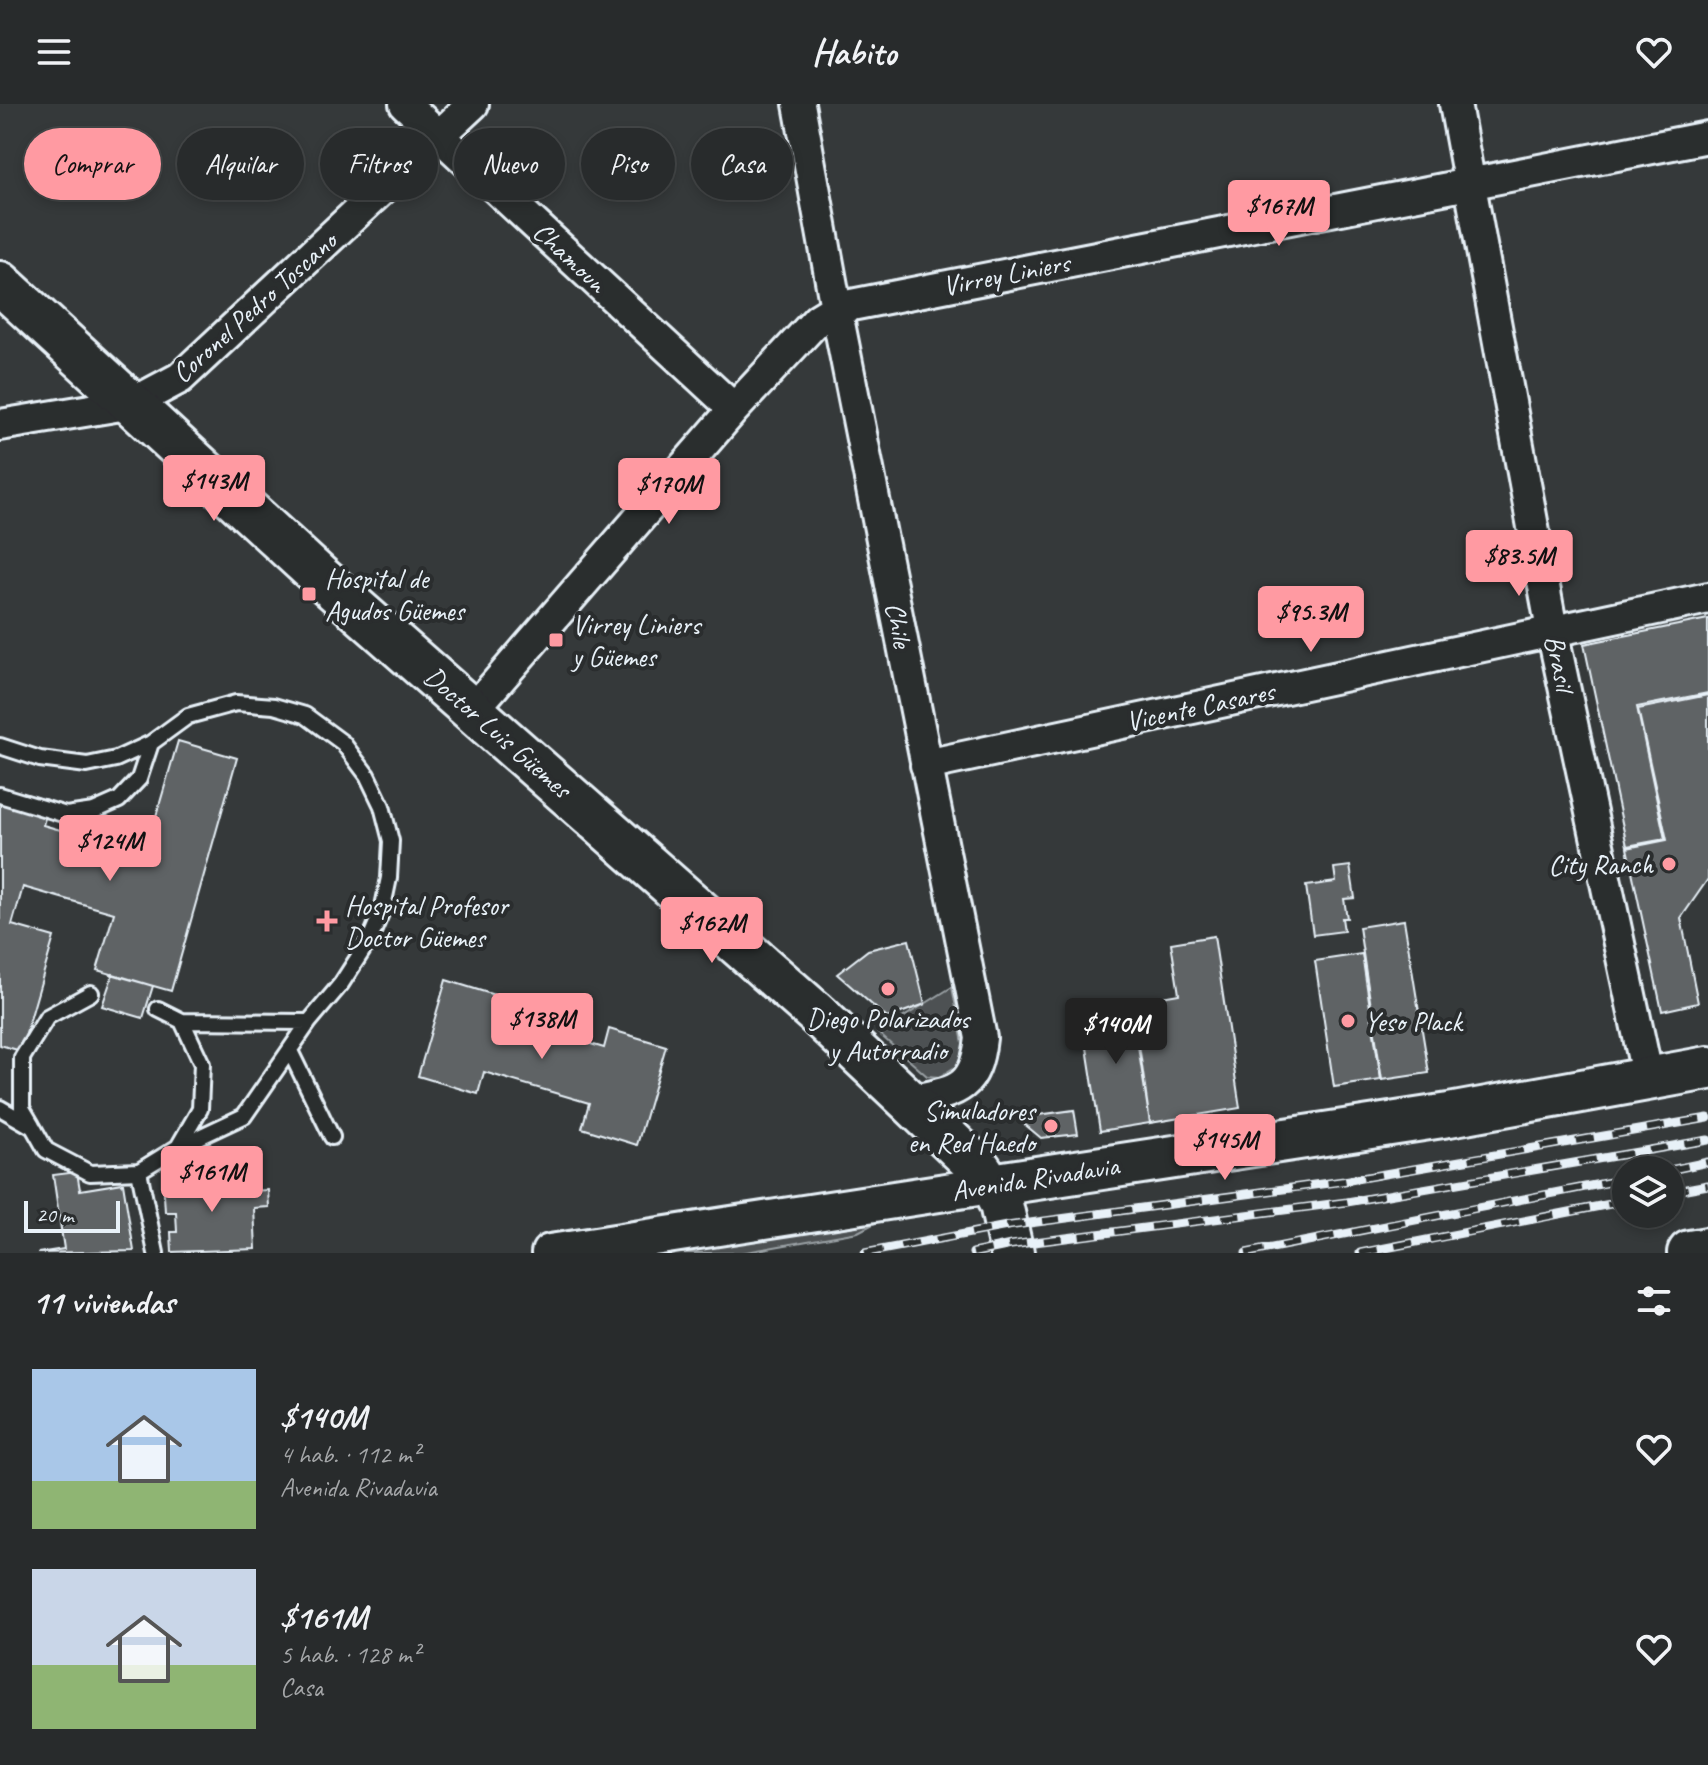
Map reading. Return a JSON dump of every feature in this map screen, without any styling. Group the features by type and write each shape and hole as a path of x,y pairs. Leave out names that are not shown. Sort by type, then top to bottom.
{"main road":[{"name":"Doctor Luis Güemes","path":"0,283 319,576 818,1015 980,1169 1001,1204 1012,1253"},
{"name":"Avenida Rivadavia","path":"991,1185 1449,1115 1708,1068"},
{"path":"1690,1253 1708,1250"}],"street":[{"name":"Chamoun","path":"405,104 734,409"},
{"name":"Coronel Pedro Toscano","path":"0,425 133,403 180,378 473,104"},
{"name":"Chile","path":"799,104 836,308 981,1038 979,1061 969,1080 948,1093 909,1101"},
{"name":"Brasil","path":"1455,104 1552,630 1648,1079"},
{"name":"Virrey Liniers","path":"473,710 734,409 818,319 836,308 1708,137"},
{"name":"Vicente Casares","path":"926,765 1708,598"},
{"name":"Avenida Rivadavia","path":"550,1253 991,1185"}],"lane":[{"path":"0,746 40,759 87,765 116,759 151,743 188,716 236,703 274,706 305,715 343,743 363,768 382,806 391,841 389,878 382,911 370,939 341,984 309,1022 244,1116 178,1147 139,1171 90,1173 46,1150 22,1108 22,1058 47,1017 91,993"},
{"path":"0,795 66,815 94,811 119,800 139,779 151,743"},
{"path":"158,1009 182,1021 309,1022"},
{"path":"178,1147 200,1109 202,1064 182,1021"},
{"path":"290,1051 332,1137"},
{"path":"0,1108 33,1127"},
{"path":"139,1171 156,1253"}],"shaded area":[{"path":"952,987 964,1048 963,1062 939,1077 927,1076 878,1033"},
{"path":"850,1220 875,1223 858,1232 741,1253 652,1253"}],"building":[{"path":"1708,619 1708,693 1637,707 1665,839 1627,846 1584,644"},
{"name":"City Ranch","path":"1708,695 1708,879 1681,918 1698,1003 1662,1011 1627,848 1667,840 1638,709"},
{"path":"178,741 237,758 171,991 97,970 114,913 23,887 12,925 54,937 21,1051 0,1045 0,787 50,801 43,825 145,854"},
{"path":"1350,866 1355,898 1344,899 1347,918 1342,918 1344,931 1313,935 1306,886 1336,882 1334,868"},
{"path":"1404,920 1429,1073 1382,1080 1359,927"},
{"path":"1214,936 1240,1108 1150,1123 1133,1002 1179,994 1171,943"},
{"name":"Diego Polarizados y Autorradio","path":"909,940 925,1004 887,1018 837,974 868,950"},
{"name":"Yeso Plack","path":"1362,954 1381,1080 1334,1087 1315,961"},
{"path":"113,974 153,986 143,1018 102,1006"},
{"path":"446,980 504,998 499,1017 604,1048 609,1029 666,1046 637,1145 582,1128 589,1103 484,1072 478,1094 418,1076"},
{"path":"1131,1001 1150,1123 1100,1131 1081,1009"},
{"name":"Simuladores en Red Haedo","path":"1074,1110 1078,1134 1041,1138 1017,1118"},
{"path":"77,1172 80,1190 123,1183 134,1251 38,1253 64,1249 53,1175"},
{"path":"202,1176 202,1181 230,1180 230,1192 268,1190 269,1207 254,1208 256,1249 172,1252 171,1232 177,1232 176,1212 165,1212 163,1177"}],"railway":[{"path":"865,1253 1007,1226 1344,1181 1708,1118"},
{"path":"973,1253 1011,1245 1347,1202 1708,1140"},
{"path":"1684,1167 1708,1162"},
{"path":"1246,1253 1612,1182"},
{"path":"1684,1189 1708,1185"},
{"path":"1360,1253 1612,1204"}],"place":[{"name":"Hospital de Agudos Güemes","path":"309,594"},
{"name":"Virrey Liniers y Güemes","path":"556,640"},
{"name":"City Ranch","path":"1669,864"},
{"name":"Hospital Profesor Doctor Güemes","path":"327,921"},
{"name":"Diego Polarizados y Autorradio","path":"888,989"},
{"name":"Yeso Plack","path":"1348,1021"},
{"name":"Simuladores en Red Haedo","path":"1051,1126"}]}
